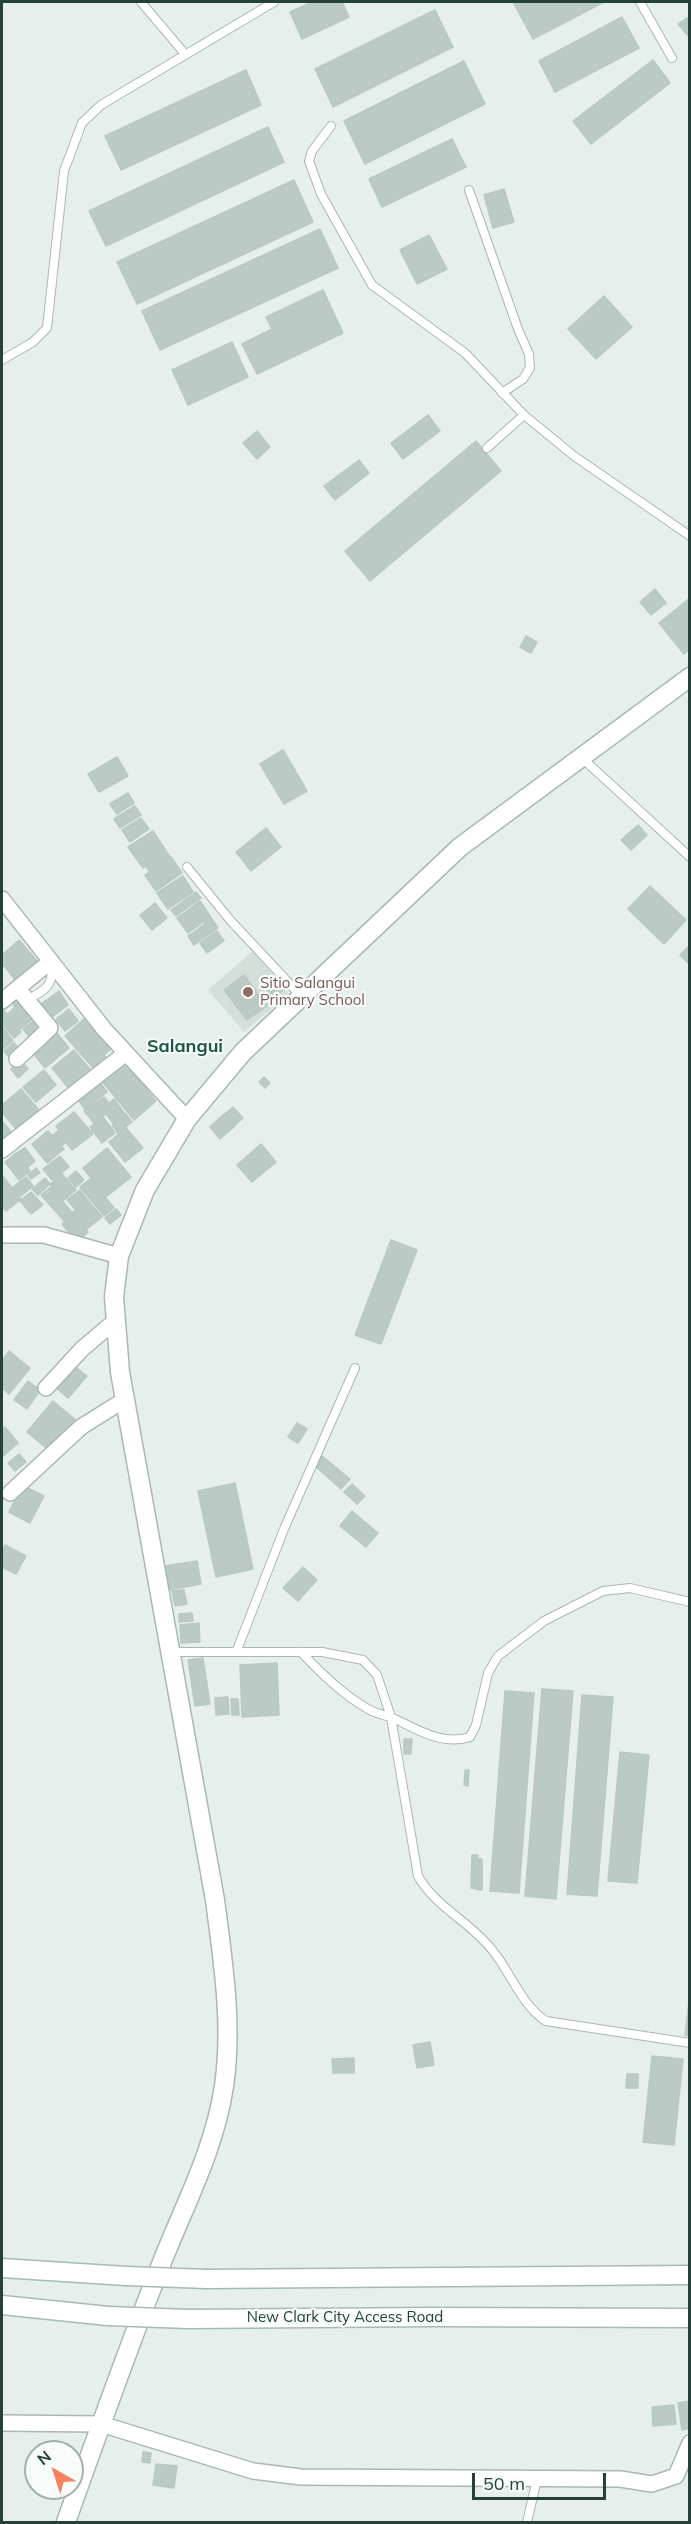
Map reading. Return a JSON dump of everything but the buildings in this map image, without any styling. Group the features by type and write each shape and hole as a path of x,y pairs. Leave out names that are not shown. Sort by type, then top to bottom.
{"street":[{"path":"66,2523 142,2314 201,2169 225,2079 227,2010 215,1900 124,1400 115,1321 119,1256 145,1190 187,1119 243,1052 460,847 580,756 690,677"},
{"path":"2,899 50,962 126,1053 187,1119"},
{"path":"2,1001 23,994 50,962"},
{"path":"17,1059 50,1028 23,994"},
{"path":"2,1150 126,1053"},
{"path":"2,1235 44,1236 119,1256"},
{"path":"46,1388 82,1349 115,1321"},
{"path":"10,1493 81,1427 124,1400"},
{"path":"2,2268 207,2279 690,2275"},
{"name":"New Clark City Access Road","path":"2,2305 108,2316 188,2319 690,2318"},
{"path":"2,2423 101,2424 254,2471 279,2476 621,2479 652,2484 676,2476 690,2443"}],"lane":[{"path":"141,2 185,54"},
{"path":"2,360 33,342 47,328 64,171 82,123 101,105 274,2"},
{"path":"640,2 672,58"},
{"path":"331,126 312,151 309,161 321,194 372,285 465,353 524,416 574,456 690,536"},
{"path":"470,190 518,329 529,354 530,368 523,379 502,393"},
{"path":"487,448 524,416"},
{"path":"580,756 690,857"},
{"path":"187,867 230,920 302,998"},
{"path":"237,1650 284,1529 355,1368"},
{"path":"301,1652 331,1683 370,1710 391,1717 429,1736 459,1740 470,1737 476,1725 488,1673 498,1656 544,1621 603,1591 630,1588 690,1602"},
{"path":"171,1652 237,1650 322,1652 363,1660 377,1675 391,1717 418,1876 428,1894 493,1951 535,2014 546,2021 690,2043"},
{"path":"527,2523 537,2479"}],"shaded area":[{"name":"Sitio Salangui Primary School","path":"253,951 289,994 244,1032 208,990"}],"place":[{"name":"Sitio Salangui Primary School","path":"248,992"}],"district":[{"name":"Salangui","path":"185,1047"}]}
